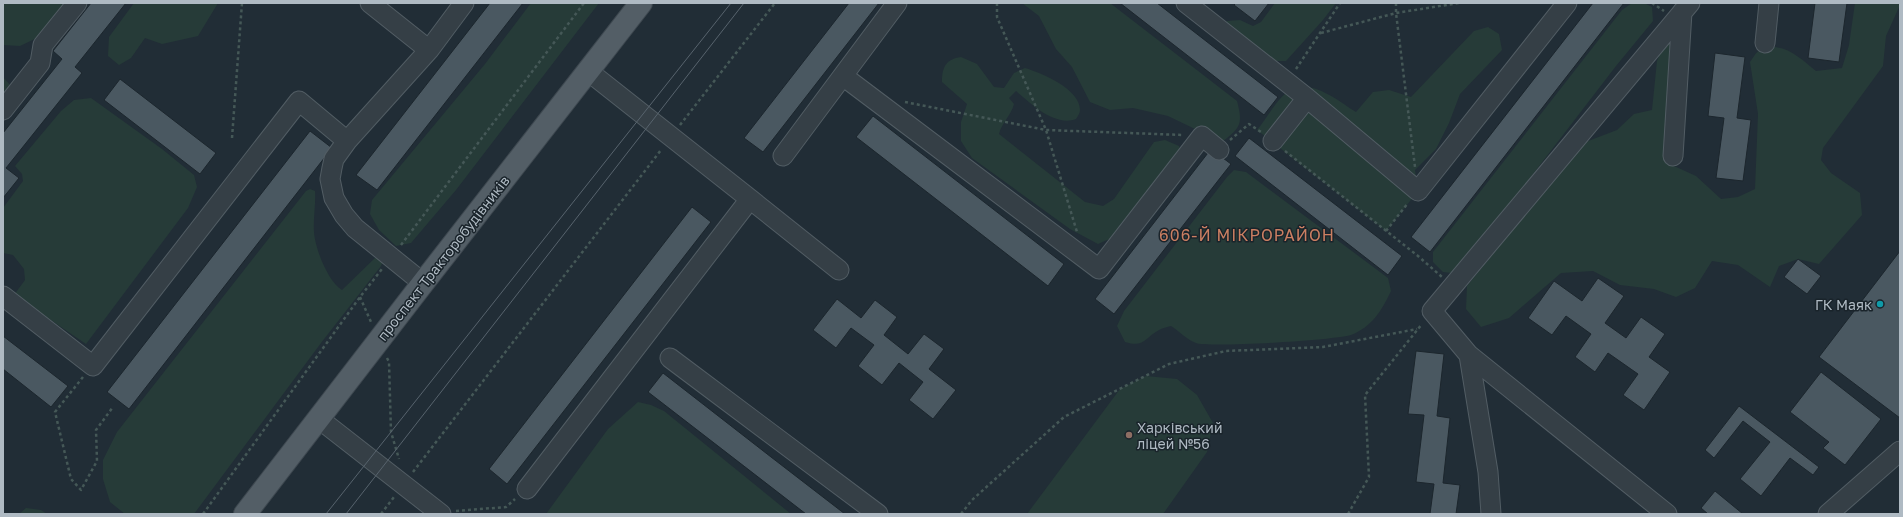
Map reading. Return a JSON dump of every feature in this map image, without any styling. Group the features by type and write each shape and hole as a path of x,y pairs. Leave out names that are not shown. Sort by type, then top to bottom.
{"main road":[{"name":"проспект Тракторобудівників","path":"245,514 379,341 422,282 641,3"}],"street":[{"path":"3,110 40,63 43,45 77,3"},
{"path":"370,3 429,50"},
{"path":"422,282 355,228 338,207 334,198 330,179 334,159 347,141 429,50 464,3"},
{"path":"783,156 897,3"},
{"path":"1195,6 1288,81 1418,191 1567,3"},
{"path":"1765,43 1769,3"},
{"path":"1673,156 1686,8"},
{"path":"1667,514 1468,355 1432,311 1686,8"},
{"path":"588,71 839,270"},
{"path":"843,76 1099,269 1202,136 1219,150"},
{"path":"1273,141 1307,98"},
{"path":"3,296 93,365 299,101 347,141"},
{"path":"527,489 750,199"},
{"path":"1468,355 1488,472 1491,514"},
{"path":"670,358 878,514"},
{"path":"318,418 405,483 440,513"},
{"path":"1828,514 1900,451"}],"path":[{"path":"232,138 242,3"},
{"path":"381,514 775,3"},
{"path":"997,3 997,17 1046,130 1085,258"},
{"path":"1288,81 1340,3"},
{"path":"1386,231 1418,191 1396,3"},
{"path":"1321,33 1396,13 1459,3"},
{"path":"898,100 1046,130 1202,136"},
{"path":"1219,150 1249,124 1273,141 1418,256 1452,286"},
{"path":"360,297 374,327"},
{"path":"1348,514 1369,477 1364,395 1432,311"},
{"path":"961,514 972,500 1064,417 1169,364 1226,351 1323,347 1417,329"},
{"path":"385,354 389,362 391,432 405,483"},
{"path":"93,365 55,412 71,479 81,490 97,461 96,430 113,407"},
{"path":"440,513 506,507 527,489"}],"green space":[{"path":"3,3 68,3 43,35 20,46 3,45"},
{"path":"134,3 218,3 198,36 162,44 145,38 131,58 119,65 108,56 109,37"},
{"path":"531,3 599,3 456,190 411,243 396,246 379,230 370,214 372,200 485,64"},
{"path":"1022,3 1110,3 1237,101 1240,120 1237,128 1222,142 1168,116 1133,108 1110,110 1090,102 1072,67 1056,49 1039,16"},
{"path":"1275,3 1336,3 1323,20 1286,61 1265,61 1225,26 1227,21 1240,20 1253,26 1261,22"},
{"path":"1632,3 1644,3 1652,7 1653,21 1616,66 1500,217 1452,273 1443,272 1433,262 1433,252 1622,10"},
{"path":"1855,3 1900,3 1900,5 1886,36 1883,66 1823,148 1821,160 1831,173 1860,193 1862,215 1819,264 1798,259 1779,266 1770,287 1738,265 1712,261 1695,288 1676,297 1654,289 1620,285 1593,271 1561,273 1509,318 1481,327 1466,309 1467,286 1583,143 1617,130 1634,114 1652,110 1657,61 1666,39 1675,42 1664,154 1674,166 1696,176 1721,199 1738,197 1755,189 1758,114 1750,62 1760,50 1768,47 1776,47 1797,56 1816,71 1842,68 1849,45"},
{"path":"1488,27 1499,34 1502,50 1460,94 1449,123 1436,149 1415,170 1418,191 1386,231 1257,130 1282,96 1295,88 1313,88 1322,91 1356,112 1373,92 1389,90 1411,97 1474,31"},
{"path":"961,57 977,64 994,87 1004,88 1014,73 1025,68 1050,78 1074,95 1078,102 1080,112 1076,119 1068,121 1060,120 1044,113 1016,91 1009,98 1014,104 999,134 1085,202 1103,206 1114,199 1154,142 1165,140 1179,146 1182,157 1116,236 1098,244 1070,229 972,158 961,141 961,122 967,104 942,82 944,68 948,62"},
{"path":"3,77 11,86 3,99"},
{"path":"91,98 162,149 194,175 197,187 188,208 86,344 14,295 25,280 24,269 13,255 3,253 3,208 23,181 22,174 15,166 61,111 74,100"},
{"path":"1234,170 1246,172 1388,278 1391,291 1384,305 1371,323 1358,332 1341,337 1224,345 1193,342 1171,326 1160,329 1141,343 1132,344 1125,342 1117,326 1124,311 1227,177"},
{"path":"310,189 315,191 314,227 317,247 327,272 337,286 342,290 376,257 383,261 381,266 321,343 194,514 125,514 110,502 103,479 103,460 117,432 306,191"},
{"path":"1146,376 1177,379 1197,395 1213,423 1207,452 1163,514 1027,514 1120,389"},
{"path":"638,402 651,405 664,411 791,514 546,514 608,429"},
{"path":"26,508 41,510 47,514 19,514"}],"building":[{"path":"91,3 126,3 75,67 82,73 6,168 19,178 3,198 3,133 62,59 53,51"},
{"path":"490,3 523,3 377,190 356,175"},
{"path":"849,3 879,3 763,152 744,138"},
{"path":"1120,3 1157,3 1278,97 1264,115"},
{"path":"1236,3 1269,3 1255,21 1234,5"},
{"path":"1593,3 1624,3 1430,252 1411,237"},
{"path":"1815,3 1847,3 1839,62 1808,58"},
{"path":"1715,53 1745,57 1737,118 1751,120 1743,181 1716,178 1724,118 1708,116"},
{"path":"120,79 216,153 200,174 104,100"},
{"path":"873,116 1064,264 1048,286 856,137"},
{"path":"310,131 332,148 129,409 107,392"},
{"path":"1249,138 1402,256 1388,275 1235,156"},
{"path":"1211,149 1231,164 1114,314 1095,299"},
{"path":"692,207 711,222 507,484 489,469"},
{"name":"ГК Маяк","path":"1900,251 1900,418 1819,357"},
{"path":"1798,259 1821,276 1807,294 1784,277"},
{"path":"1598,278 1624,296 1605,323 1626,338 1641,317 1665,334 1649,357 1670,372 1644,410 1623,395 1638,374 1608,353 1595,372 1575,357 1591,334 1566,316 1552,335 1528,318 1554,281 1582,301"},
{"path":"837,299 861,318 875,300 897,317 884,335 908,354 924,334 944,349 929,369 956,390 933,419 909,400 923,382 899,363 882,385 858,366 874,345 851,328 836,348 813,330"},
{"path":"3,336 68,386 51,407 3,369"},
{"path":"1416,351 1444,354 1437,416 1450,418 1443,483 1460,485 1456,514 1430,514 1434,484 1416,482 1424,415 1408,414"},
{"path":"1821,372 1881,419 1845,465 1823,448 1829,442 1790,412"},
{"path":"663,373 845,514 806,514 648,392"},
{"path":"1739,406 1819,467 1813,475 1790,458 1761,496 1740,479 1770,442 1743,421 1714,458 1705,450"},
{"path":"1715,491 1743,514 1708,514 1701,508"}],"tram line":[{"path":"326,514 731,3"},
{"path":"346,514 744,3"}],"place":[{"name":"ГК Маяк","path":"1880,304"},
{"name":"Харківський ліцей №56","path":"1129,435"}],"district":[{"name":"606-Й МІКРОРАЙОН","path":"1247,235"}]}
